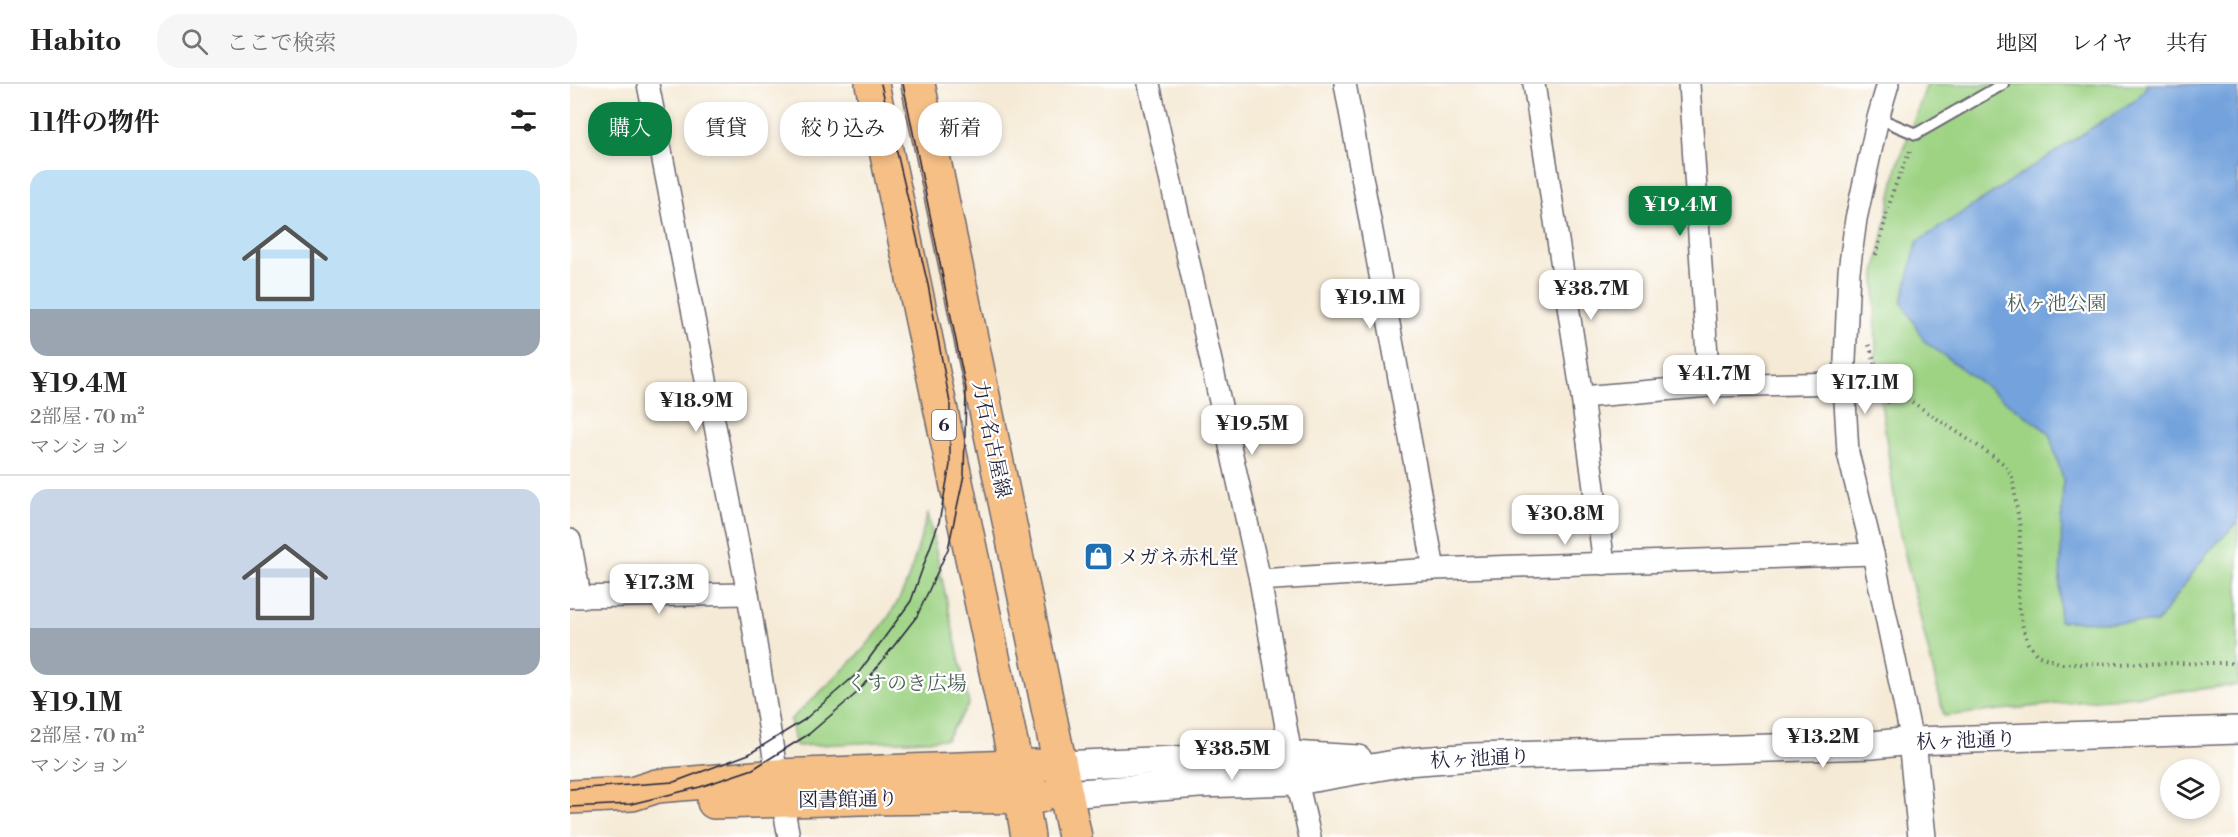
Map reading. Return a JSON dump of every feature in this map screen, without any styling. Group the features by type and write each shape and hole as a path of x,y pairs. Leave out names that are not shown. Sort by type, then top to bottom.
{"main road":[{"name":"6","path":"872,84 1018,781"},
{"name":"力石名古屋線","path":"918,84 1075,837"},
{"name":"図書館通り","path":"570,797 632,794 657,786 780,788 1063,780"},
{"path":"1018,781 1028,837"}],"street":[{"path":"648,84 748,594 789,837"},
{"path":"1149,84 1260,580 1294,768 1310,837"},
{"path":"1345,84 1434,569"},
{"path":"1534,84 1582,396 1604,564"},
{"path":"1689,84 1709,386"},
{"path":"1888,84 1878,118 1856,219 1849,271 1844,383 1848,453 1873,554 1912,741 1922,837"},
{"path":"1582,396 1709,386 1844,383"},
{"path":"570,540 575,597 748,594"},
{"path":"1260,580 1434,569 1873,554"},
{"name":"杁ヶ池通り","path":"1063,780 1485,757 1872,745 1912,741 2238,730"}],"lane":[{"path":"1878,118 1916,134 2003,84"}],"path":[{"path":"1874,263 1893,191 1916,134"},
{"path":"1868,342 1890,407"},
{"path":"1882,382 1996,458 2005,465 2012,476 2020,528 2018,606 2028,643 2037,655 2062,664 2232,663 2238,661"}],"green space":[{"name":"杁ヶ池公園","path":"1927,84 2238,84 2238,685 1944,716 1899,530 1876,367 1875,274 1897,167"},
{"name":"くすのき広場","path":"928,514 969,704 946,739 796,746 790,720 854,659 882,626 904,589"}],"water":[{"path":"2148,84 2238,84 2238,522 2208,552 2157,623 2059,621 2063,479 2049,433 1924,341 1902,302 1917,242 2138,98"}],"tram line":[{"path":"570,789 674,782 749,754 804,720 860,671 911,601 939,522 950,465 950,403 928,285 881,84"},
{"path":"570,807 631,804 700,787 753,769 809,734 858,692 917,616 948,549 964,475 966,389 903,84"}],"place":[{"name":"メガネ赤札堂","path":"1098,557"}]}
